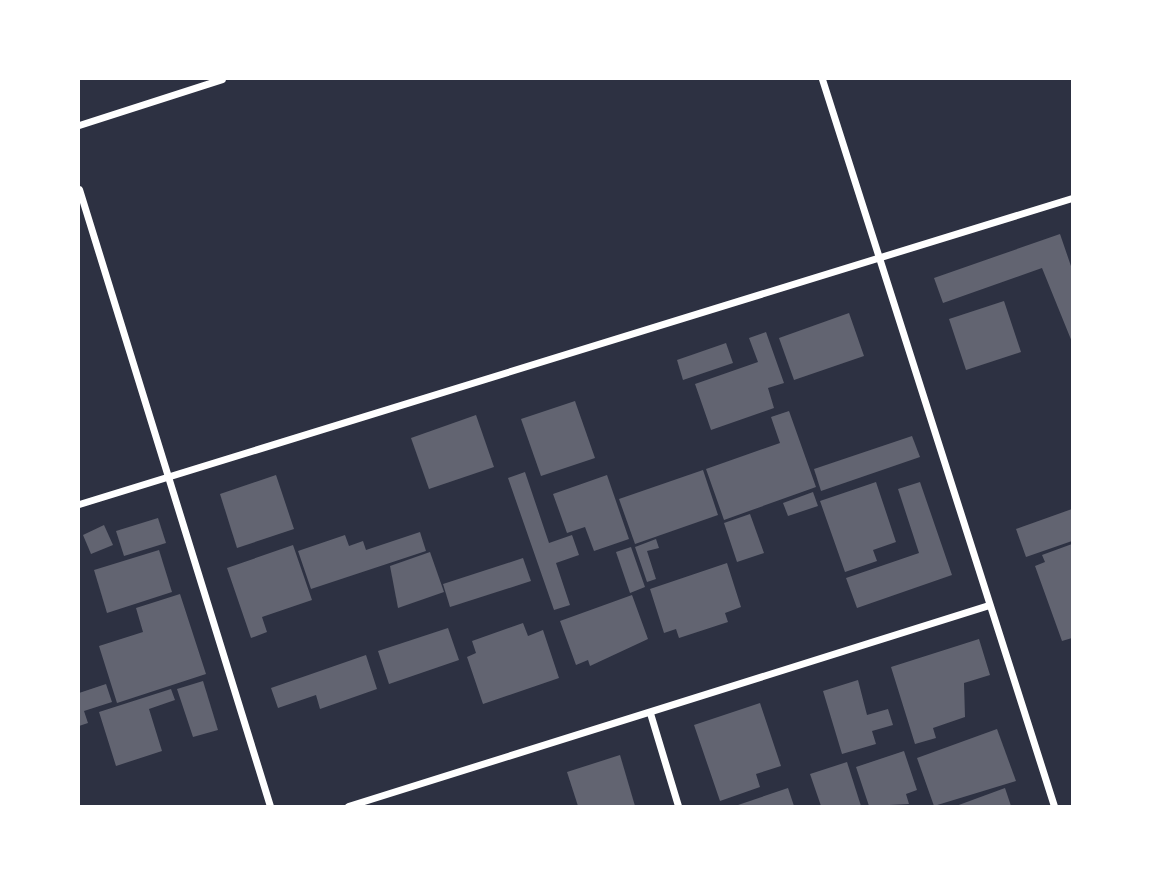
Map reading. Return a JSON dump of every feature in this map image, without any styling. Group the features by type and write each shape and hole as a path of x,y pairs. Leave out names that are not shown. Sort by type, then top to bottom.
{"street":[{"path":"79,125 222,79"},
{"path":"822,79 876,256 1054,806"},
{"path":"79,189 270,806"},
{"path":"79,504 876,256 1072,198"},
{"path":"348,806 989,605"},
{"path":"650,713 678,806"}],"building":[{"path":"1060,234 1072,269 1072,342 1042,268 943,303 934,278"},
{"path":"1004,301 1021,352 966,370 949,319"},
{"path":"849,313 864,356 794,380 779,338"},
{"path":"766,332 784,383 768,388 774,408 711,430 695,384 758,362 749,338"},
{"path":"726,343 733,363 683,380 677,360"},
{"path":"575,401 595,458 541,476 521,419"},
{"path":"789,411 816,487 724,520 706,469 780,443 771,417"},
{"path":"476,415 494,467 429,489 411,438"},
{"path":"912,436 920,457 821,491 814,469"},
{"path":"703,470 718,515 635,544 619,499"},
{"path":"525,472 549,543 572,535 579,555 556,563 570,605 554,610 508,478"},
{"path":"276,475 294,529 237,548 220,494"},
{"path":"607,475 629,539 594,551 585,527 567,533 553,494"},
{"path":"876,482 896,542 873,550 877,561 845,572 820,501"},
{"path":"920,482 952,575 857,608 846,578 919,553 898,489"},
{"path":"813,492 818,506 788,516 783,503"},
{"path":"1072,509 1072,541 1026,557 1016,529"},
{"path":"750,514 764,553 737,562 724,523"},
{"path":"158,518 166,543 124,556 116,531"},
{"path":"104,525 113,545 91,554 83,535"},
{"path":"420,532 426,551 311,589 298,551 345,535 349,546 363,541 366,550"},
{"path":"656,539 659,548 647,551 656,579 647,582 635,547"},
{"path":"1072,544 1072,638 1062,641 1035,566 1045,562 1042,555"},
{"path":"293,545 312,600 262,617 267,632 251,638 227,568"},
{"path":"631,547 645,587 630,593 616,552"},
{"path":"159,550 172,592 107,613 94,570"},
{"path":"430,552 444,592 398,608 390,566"},
{"path":"523,558 531,581 450,607 443,584"},
{"path":"727,563 741,607 725,613 728,622 679,638 676,629 664,633 650,589"},
{"path":"180,594 206,674 117,703 99,646 143,632 136,608"},
{"path":"632,595 648,639 590,666 588,660 576,665 560,621"},
{"path":"523,623 528,636 543,630 559,678 483,704 467,657 476,653 472,641"},
{"path":"448,628 459,660 389,684 378,651"},
{"path":"979,639 990,675 964,683 965,717 933,728 936,738 915,744 891,667"},
{"path":"366,655 377,689 320,709 316,695 278,708 271,688"},
{"path":"858,680 867,715 888,709 893,725 872,731 876,744 842,754 823,691"},
{"path":"203,681 218,730 193,737 177,689"},
{"path":"106,684 112,702 84,711 88,723 79,726 79,693"},
{"path":"171,689 175,700 149,709 162,751 116,766 99,712"},
{"path":"760,703 781,766 756,774 760,787 720,801 694,725"},
{"path":"997,729 1016,781 934,806 917,758"},
{"path":"904,751 917,790 906,794 909,804 869,806 856,767"},
{"path":"620,755 635,806 578,806 567,772"},
{"path":"847,762 861,806 821,806 810,774"},
{"path":"788,788 794,806 735,806"},
{"path":"1005,788 1011,806 956,806"}]}
